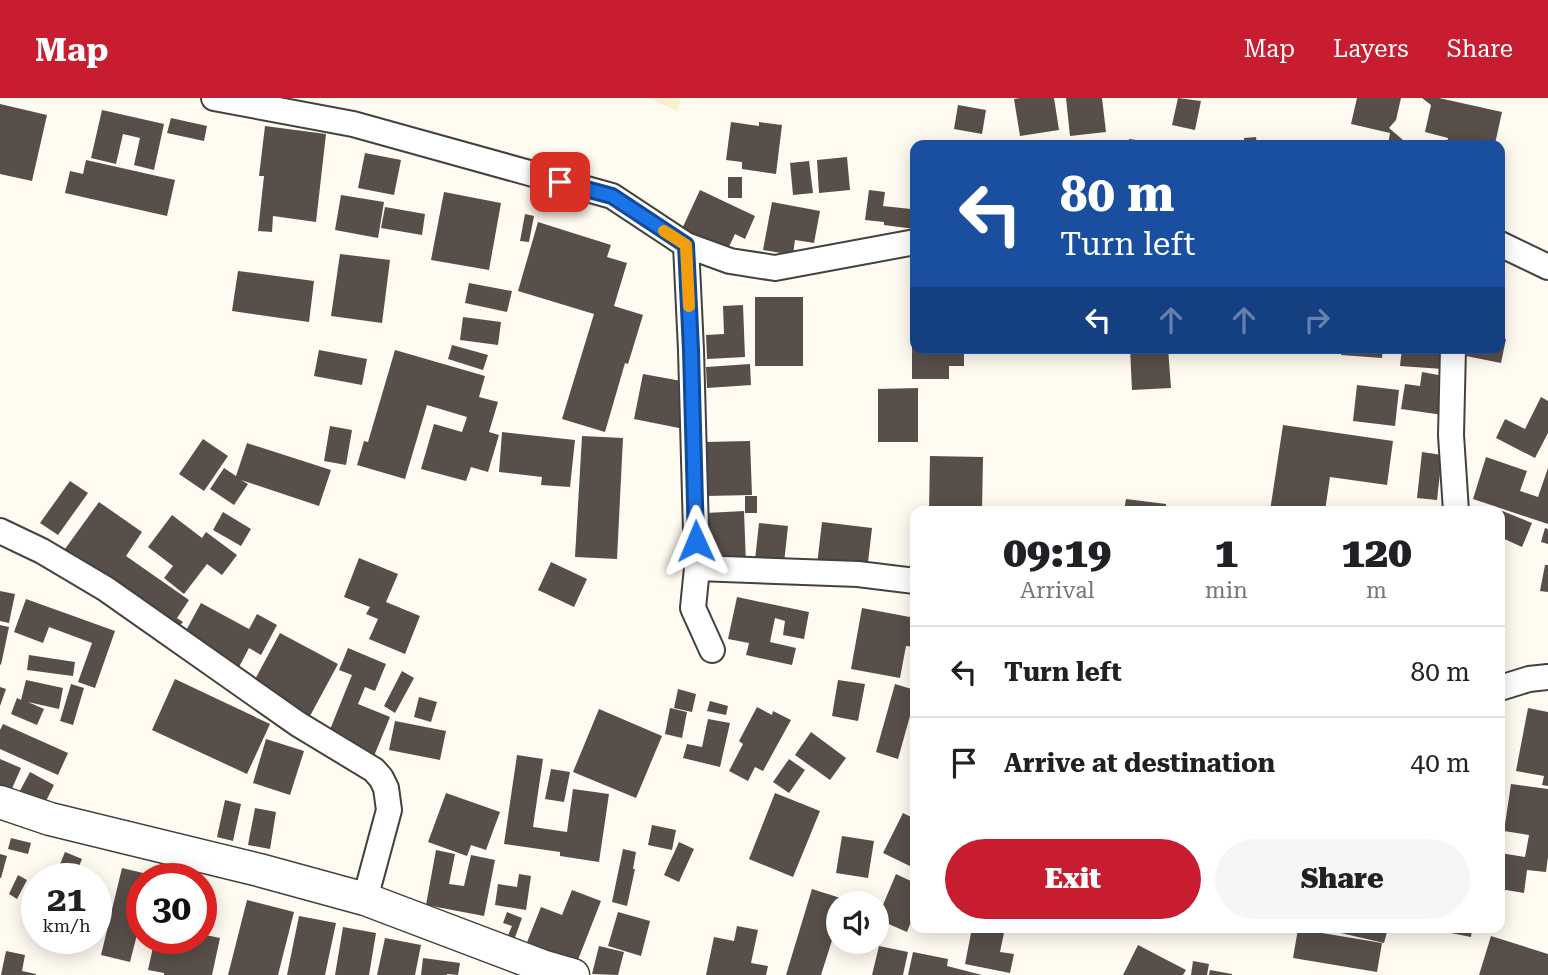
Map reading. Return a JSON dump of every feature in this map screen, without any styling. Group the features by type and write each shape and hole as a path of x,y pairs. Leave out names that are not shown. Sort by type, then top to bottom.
{"street":[{"path":"214,98 353,124 612,196 686,245 730,261 775,268 910,243"},
{"path":"686,245 697,568 692,608 712,650"},
{"path":"1505,246 1548,267"},
{"path":"1453,354 1451,435 1456,506"},
{"path":"0,531 42,551 106,589 298,724 374,770 386,788 388,810 365,899"},
{"path":"697,568 858,574 910,580"},
{"path":"1505,686 1529,679 1548,677"},
{"path":"0,802 50,819 365,899 542,966 573,975"}],"shaded area":[{"path":"647,98 681,98 677,111"}],"building":[{"path":"1054,98 1059,130 1020,136 1014,99"},
{"path":"1066,98 1102,98 1106,132 1070,136"},
{"path":"1178,98 1201,101 1195,130 1172,125"},
{"path":"1357,98 1401,98 1396,120 1389,128 1403,140 1389,140 1390,133 1351,124"},
{"path":"1422,98 1439,98 1502,112 1496,140 1447,140 1425,132 1431,105"},
{"path":"0,104 47,115 32,181 0,174"},
{"path":"958,105 986,110 982,134 954,129"},
{"path":"102,110 164,124 154,170 134,165 140,138 123,134 116,164 91,158"},
{"path":"171,118 207,126 204,141 167,133"},
{"path":"731,122 759,126 759,122 782,125 776,174 742,169 742,162 726,160"},
{"path":"265,126 326,134 316,222 273,216 272,232 258,231 264,176 259,176"},
{"path":"365,153 401,160 394,195 358,188"},
{"path":"847,157 850,190 819,193 817,160"},
{"path":"86,160 175,180 167,216 65,193 70,171 83,174"},
{"path":"809,161 813,193 793,195 790,163"},
{"path":"728,177 742,177 742,198 728,198"},
{"path":"700,190 755,216 745,239 735,234 726,253 681,231"},
{"path":"869,190 885,192 883,206 910,209 910,228 865,220"},
{"path":"444,192 501,203 489,270 431,260"},
{"path":"341,195 384,202 378,238 335,230"},
{"path":"772,202 820,211 814,243 795,240 793,255 763,250"},
{"path":"385,207 425,214 422,235 381,228"},
{"path":"525,214 534,216 529,242 520,241"},
{"path":"538,222 611,245 607,257 627,263 614,306 643,315 628,364 625,363 605,432 562,419 594,314 518,291"},
{"path":"340,254 390,260 382,323 331,316"},
{"path":"238,271 314,281 309,322 232,311"},
{"path":"469,283 512,291 507,312 465,303"},
{"path":"755,297 803,297 803,366 755,366"},
{"path":"743,305 745,357 707,359 706,335 724,334 723,306"},
{"path":"463,317 501,322 498,345 460,340"},
{"path":"452,345 488,355 483,370 448,359"},
{"path":"319,350 367,359 362,385 314,376"},
{"path":"395,350 485,376 479,397 498,402 489,432 499,435 488,472 471,467 466,481 421,469 434,424 462,432 467,417 427,405 405,479 357,465 364,441 368,442"},
{"path":"912,354 964,354 964,366 949,366 949,379 912,379"},
{"path":"1130,354 1168,354 1171,388 1132,390"},
{"path":"1341,354 1382,354 1382,358"},
{"path":"1401,354 1444,354 1443,369 1400,366"},
{"path":"1466,354 1503,354 1501,363"},
{"path":"750,364 751,385 707,388 706,367"},
{"path":"1422,372 1449,377 1443,415 1401,409 1405,384 1420,386"},
{"path":"643,374 698,384 689,430 634,419"},
{"path":"1357,385 1399,390 1395,426 1353,421"},
{"path":"918,388 918,442 878,442 878,389"},
{"path":"1541,397 1548,401 1548,433 1535,458 1496,438 1505,419 1525,429"},
{"path":"1283,425 1393,441 1387,485 1330,477 1326,506 1271,506"},
{"path":"330,426 352,430 346,465 324,461"},
{"path":"502,432 575,440 570,487 541,485 542,477 499,472"},
{"path":"582,436 623,438 617,559 575,557"},
{"path":"203,439 228,456 204,491 179,474"},
{"path":"750,441 752,495 706,496 704,442"},
{"path":"247,443 331,470 319,506 241,480 248,484 234,505 210,489 224,468 236,476"},
{"path":"1422,452 1442,455 1437,500 1417,498"},
{"path":"930,456 983,457 982,506 929,506"},
{"path":"1486,457 1527,471 1520,491 1538,497 1548,468 1548,524 1505,510 1505,506 1494,506 1473,499"},
{"path":"70,481 88,493 58,535 40,523"},
{"path":"745,496 757,496 757,513 745,513"},
{"path":"1126,499 1166,504 1166,506 1125,506"},
{"path":"99,502 142,532 126,556 189,600 177,618 183,622 177,629 65,549"},
{"path":"744,511 746,564 709,566 706,513"},
{"path":"223,512 251,529 241,546 213,530"},
{"path":"1505,512 1532,523 1522,547 1505,539"},
{"path":"172,515 202,538 206,532 237,555 222,575 207,564 184,594 164,578 173,566 148,547"},
{"path":"822,522 872,528 867,571 817,565"},
{"path":"759,523 788,526 784,563 755,560"},
{"path":"1545,528 1548,529 1548,544 1541,542"},
{"path":"359,558 398,574 386,602 420,616 405,654 369,639 378,619 366,614 370,607 344,597"},
{"path":"551,562 587,579 574,607 538,590"},
{"path":"1545,565 1548,565 1548,592 1540,591"},
{"path":"0,591 15,594 9,623 0,621"},
{"path":"737,597 809,612 804,639 783,635 785,621 775,618 770,642 796,648 792,665 746,655 749,643 728,639"},
{"path":"26,599 115,631 95,688 78,682 92,643 49,627 43,643 14,632"},
{"path":"201,603 249,629 257,614 277,625 261,655 249,648 238,669 182,638"},
{"path":"862,608 910,617 910,646 906,646 900,678 851,669"},
{"path":"0,625 9,627 1,665 0,664"},
{"path":"280,633 338,664 310,716 252,685"},
{"path":"348,648 386,664 375,691 365,687 358,704 390,717 374,756 327,737 352,675 339,670"},
{"path":"29,655 75,662 73,676 27,670"},
{"path":"402,671 414,678 395,713 384,706"},
{"path":"175,679 270,724 247,774 152,730"},
{"path":"26,680 63,688 59,709 28,702 44,709 37,725 11,714 17,698 21,700"},
{"path":"838,680 865,684 858,721 832,716"},
{"path":"71,684 84,688 73,725 60,721"},
{"path":"895,684 910,688 910,716 898,759 876,752"},
{"path":"0,687 6,689 0,706"},
{"path":"678,689 696,694 692,712 674,708"},
{"path":"419,697 437,702 431,722 414,717"},
{"path":"710,701 728,706 726,715 707,711"},
{"path":"757,707 772,715 773,711 791,720 763,771 755,767 748,781 729,771 743,744 739,741"},
{"path":"670,708 687,712 682,738 665,734"},
{"path":"1528,708 1548,712 1548,786 1542,785 1544,776 1516,771"},
{"path":"599,709 662,736 636,798 573,772"},
{"path":"708,719 730,723 720,767 683,758 687,744 702,747"},
{"path":"395,721 446,731 440,760 389,750"},
{"path":"3,724 68,753 58,775 0,749 0,730"},
{"path":"811,732 846,758 830,780 795,755"},
{"path":"266,739 304,751 290,795 253,783"},
{"path":"517,755 543,759 533,827 567,832 573,789 609,794 599,862 560,856 560,852 504,844"},
{"path":"0,759 21,768 7,800 0,797"},
{"path":"789,759 805,770 789,793 773,782"},
{"path":"551,769 570,772 564,802 545,799"},
{"path":"30,772 54,785 41,811 16,798"},
{"path":"1511,784 1548,789 1546,872 1527,870 1524,893 1505,890 1505,854 1525,857 1529,835 1505,831"},
{"path":"446,793 500,812 486,850 471,845 467,856 428,842"},
{"path":"775,793 820,811 793,877 749,859"},
{"path":"225,800 241,804 233,841 217,837"},
{"path":"255,808 276,812 270,849 248,845"},
{"path":"903,813 910,816 910,866 883,853"},
{"path":"652,825 676,830 672,850 648,845"},
{"path":"842,836 874,841 868,878 836,873"},
{"path":"11,838 31,843 28,854 8,849"},
{"path":"679,842 694,849 679,882 664,875"},
{"path":"623,849 636,852 627,906 612,902"},
{"path":"436,850 455,854 449,884 464,886 471,855 495,860 484,916 426,905"},
{"path":"65,852 82,859 80,863 60,863"},
{"path":"0,854 7,856 1,878 0,878"},
{"path":"122,868 126,869 126,954 132,954 130,962 101,955 112,954 112,909"},
{"path":"519,874 531,876 526,910 495,905 498,884 517,887"},
{"path":"896,874 910,881 910,924 907,932 889,924 889,891"},
{"path":"18,875 21,877 21,891 17,899 9,894"},
{"path":"812,889 826,893 828,954 821,975 786,975"},
{"path":"572,890 601,901 574,970 524,950 541,907 562,915"},
{"path":"247,900 294,912 278,975 228,975"},
{"path":"507,912 522,918 513,943 506,940 512,926 503,923"},
{"path":"618,912 650,921 641,956 608,946"},
{"path":"299,916 336,923 325,975 287,975"},
{"path":"737,926 758,930 751,963 768,966 766,975 706,975 714,937 734,941"},
{"path":"343,927 376,933 369,975 335,975"},
{"path":"971,933 1004,933 1000,952 1014,954 1010,973 965,964"},
{"path":"1297,933 1322,933 1382,943 1377,972 1293,958"},
{"path":"1341,933 1387,933 1384,943"},
{"path":"1450,933 1471,933 1471,937"},
{"path":"1491,936 1548,954 1548,975 1479,975"},
{"path":"385,938 421,945 415,975 377,975"},
{"path":"1138,945 1186,970 1183,975 1123,975"},
{"path":"599,946 624,952 618,975 592,974"},
{"path":"889,948 908,952 903,975 872,975 877,954 889,954"},
{"path":"6,951 25,955 22,971 36,975 1,975"},
{"path":"913,952 948,959 947,966 982,975 908,975"},
{"path":"152,954 217,954 212,975 164,975 148,970"},
{"path":"423,958 460,963 458,975 421,975"},
{"path":"1193,961 1209,964 1207,975 1191,975"},
{"path":"1210,970 1232,974 1232,975 1209,975"}],"slow traffic":[{"path":"664,231 686,245 689,306"}],"route":[{"path":"560,182 612,196 686,245 696,541"}]}
